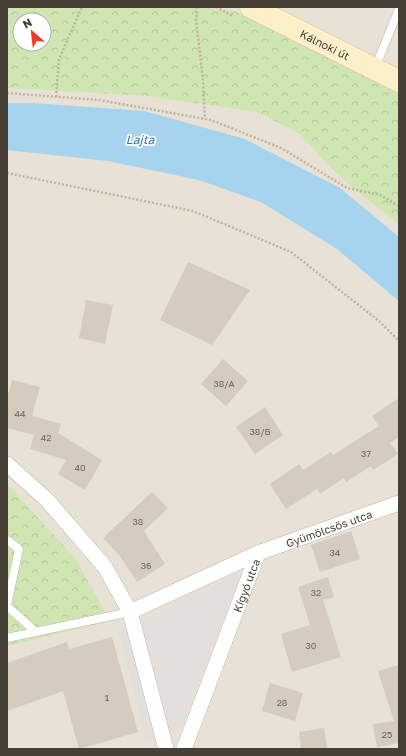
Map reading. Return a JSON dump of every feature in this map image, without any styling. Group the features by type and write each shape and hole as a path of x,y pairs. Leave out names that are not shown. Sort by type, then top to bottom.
{"street":[{"name":"Kálnoki út","path":"251,7 399,81"},
{"path":"7,464 46,500 83,540 105,567 130,612 166,749"},
{"name":"Gyümölcsös utca","path":"258,553 399,503"},
{"name":"Kígyó utca","path":"130,612 258,553"},
{"name":"Kígyó utca","path":"184,749 258,553"}],"lane":[{"path":"375,68 399,9"},
{"path":"7,540 19,549 7,606 36,632"},
{"path":"7,638 130,612"}],"path":[{"path":"56,97 59,59 82,7"},
{"path":"197,7 196,19 203,80 205,119"},
{"path":"7,93 99,100 205,119 281,148 347,188 380,196 399,206"},
{"path":"7,173 193,211 291,252 379,321 399,341"}],"shaded area":[{"path":"7,7 399,7 399,749 7,749"},
{"path":"241,571 182,726 147,742 119,632"}],"green space":[{"path":"7,7 204,7 217,10 235,11 399,94 399,224 354,189 326,163 300,134 257,112 148,96 7,88"},
{"path":"7,484 75,558 110,621 7,646"}],"water":[{"name":"Lajta","path":"7,103 33,103 144,111 245,139 340,188 399,237 399,301 337,249 261,202 199,180 108,161 7,150"}],"building":[{"path":"188,262 250,290 212,345 160,320"},
{"path":"86,300 113,305 105,344 79,338"},
{"path":"223,359 248,381 226,406 201,384"},
{"path":"12,380 40,387 32,416 61,424 58,433 102,460 85,490 58,474 66,460 30,449 34,435 7,428 7,398"},
{"path":"399,398 399,437 390,443 398,454 373,470 371,466 346,482 344,478 320,494 317,489 286,509 270,484 299,464 303,470 331,452 333,455 379,426 372,416"},
{"path":"265,407 283,435 255,454 236,427"},
{"path":"152,492 168,508 144,531 165,564 137,582 119,555 103,538"},
{"path":"351,531 360,559 320,572 311,545"},
{"path":"328,577 334,597 323,600 341,657 292,672 281,634 310,625 298,587"},
{"path":"112,637 138,732 79,749 63,691 7,711 7,663 67,642 69,649"},
{"path":"399,665 399,743 377,747 373,724 394,721 378,671"},
{"path":"270,683 303,693 295,721 262,711"},
{"path":"324,728 327,749 301,749 299,732"}]}
